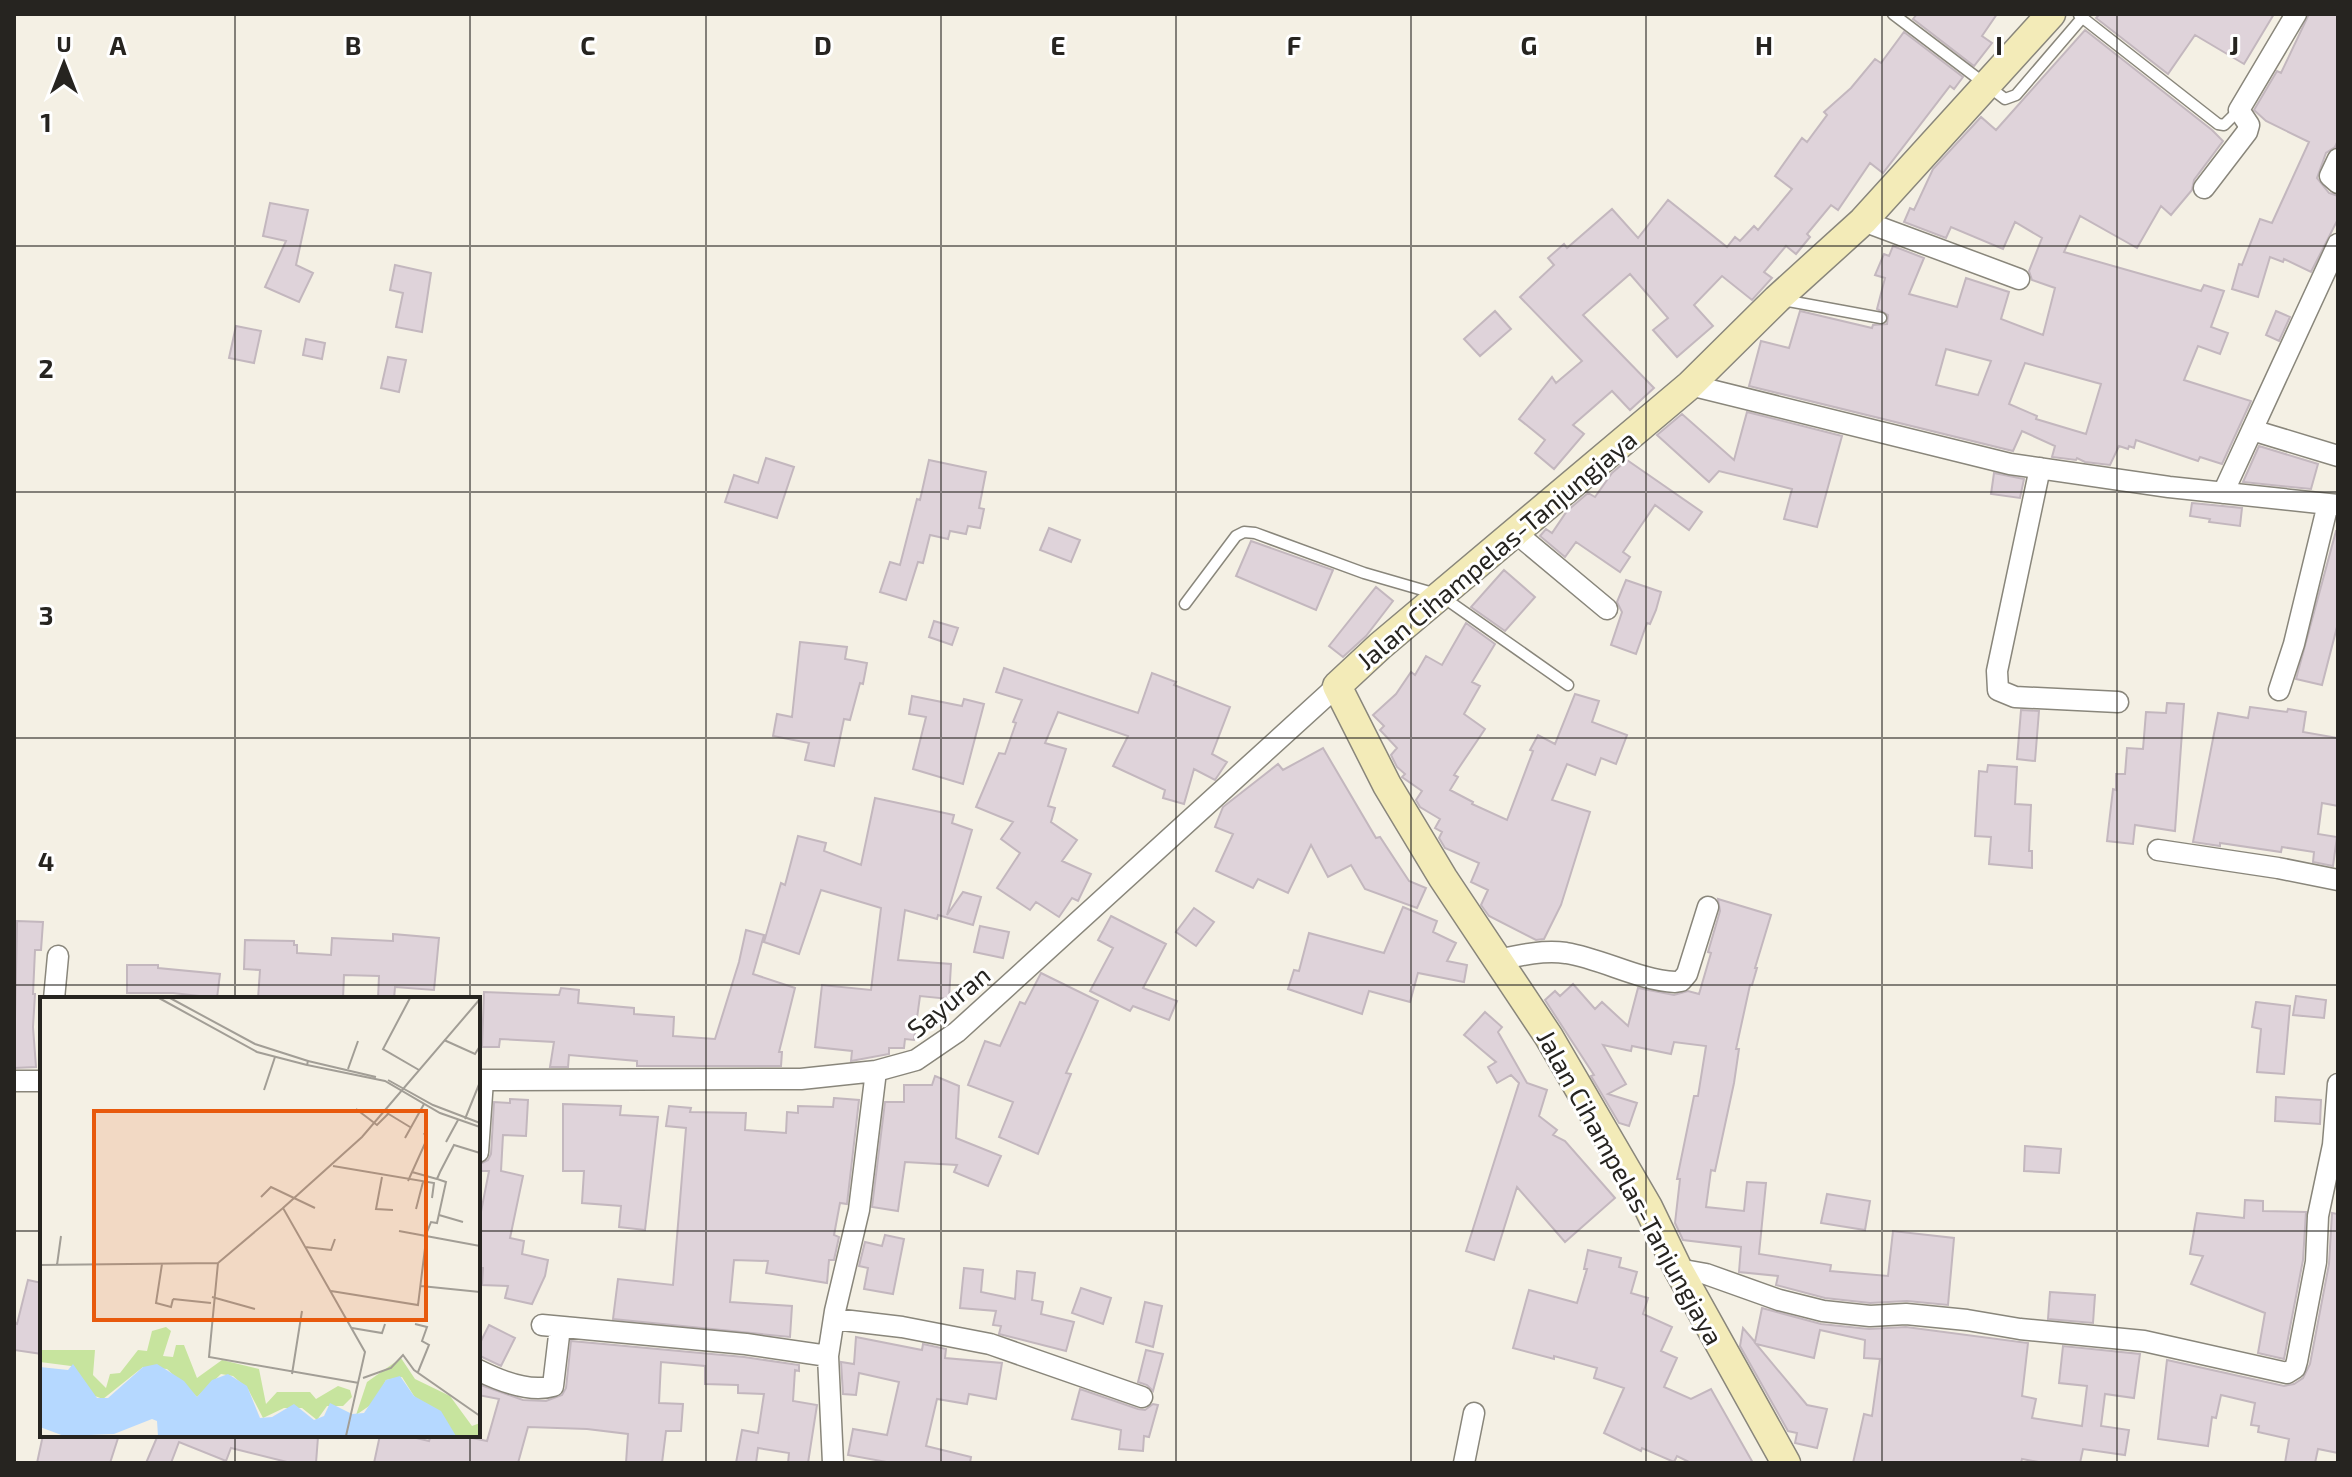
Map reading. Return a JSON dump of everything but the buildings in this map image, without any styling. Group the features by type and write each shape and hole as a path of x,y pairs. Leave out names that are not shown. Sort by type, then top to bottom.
{"main road":[{"name":"Jalan Cihampelas-Tanjungjaya","path":"1786,1463 1678,1269 1633,1181 1549,1037 1443,878 1387,785 1337,686 1440,595 1690,385 1777,299 1863,221 1988,86 2042,44 2051,14"}],"street":[{"path":"2204,188 2247,132 2249,125 2239,110 2296,14"},
{"path":"2338,159 2330,176 2338,183"},
{"path":"1863,221 2019,279"},
{"path":"2223,493 2338,244"},
{"path":"1690,385 1976,456 2040,468 2223,493 2333,504 2279,690"},
{"path":"2252,430 2338,456"},
{"path":"2040,468 2002,644 1996,683 1998,690 2015,697 2118,702"},
{"path":"1516,533 1607,609"},
{"name":"Sayuran","path":"481,1080 801,1079 876,1071 916,1060 957,1032 1337,686"},
{"path":"2158,850 2338,880"},
{"path":"1498,960 1539,952 1567,953 1675,982 1687,974 1708,907"},
{"path":"54,997 58,956"},
{"path":"833,1463 828,1356 859,1210 876,1071"},
{"path":"480,1104 481,1080"},
{"path":"14,1081 40,1081"},
{"path":"1678,1269 1706,1274 1779,1300 1823,1311 1967,1320 2020,1329 2144,1341 2287,1373 2295,1368 2297,1361 2316,1262 2322,1189 2333,1145 2338,1084"},
{"path":"2317,1236 2338,1240"},
{"path":"834,1319 902,1327 990,1344 1142,1397"},
{"path":"480,1371 525,1386 553,1386 551,1326 746,1344 828,1356"},
{"path":"1464,1463 1474,1413"}],"lane":[{"path":"1893,14 1988,86"},
{"path":"2042,44 2080,16 2218,124 2224,125 2239,110"},
{"path":"1777,299 1881,318"},
{"path":"1185,604 1236,536 1244,532 1255,533 1364,573 1440,595 1568,685"}]}
